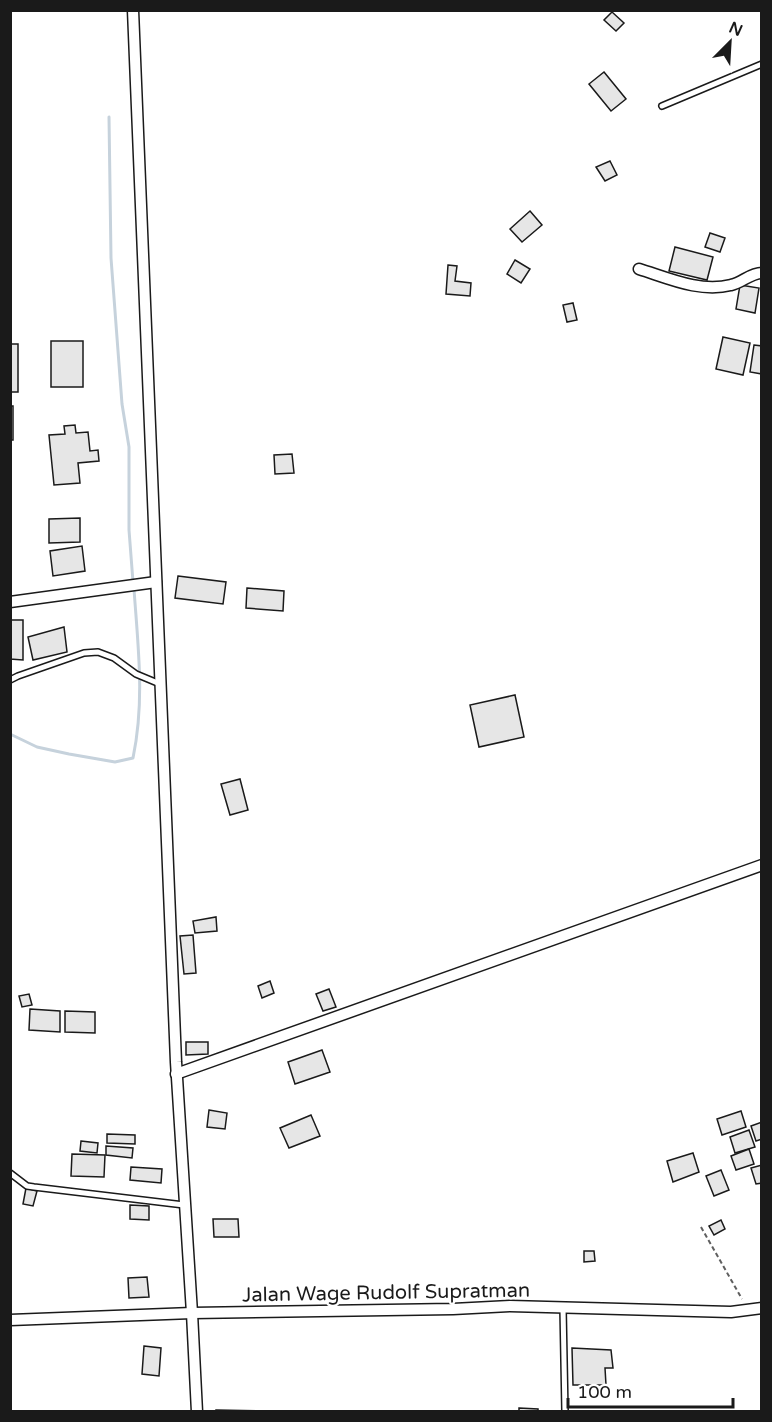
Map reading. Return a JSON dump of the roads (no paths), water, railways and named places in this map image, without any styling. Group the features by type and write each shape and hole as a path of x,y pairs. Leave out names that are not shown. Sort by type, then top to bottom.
{"street":[{"path":"133,10 184,1205 184,1314 197,1412"},
{"path":"639,269 698,287 732,285 755,273 762,273"},
{"path":"10,602 156,582"},
{"path":"177,1074 762,865"},
{"name":"Jalan Wage Rudolf Supratman","path":"10,1320 510,1306 731,1312 762,1308"}],"lane":[{"path":"662,106 762,64"},
{"path":"10,680 91,652 98,652 114,658 136,674 160,684"},
{"path":"10,1173 27,1186 184,1205"},
{"path":"563,1308 565,1412"}],"waterway":[{"path":"109,117 111,258 122,404 129,447 129,530 133,582"},
{"path":"10,734 37,747 69,754 115,762 133,758 140,694 134,589"}]}
